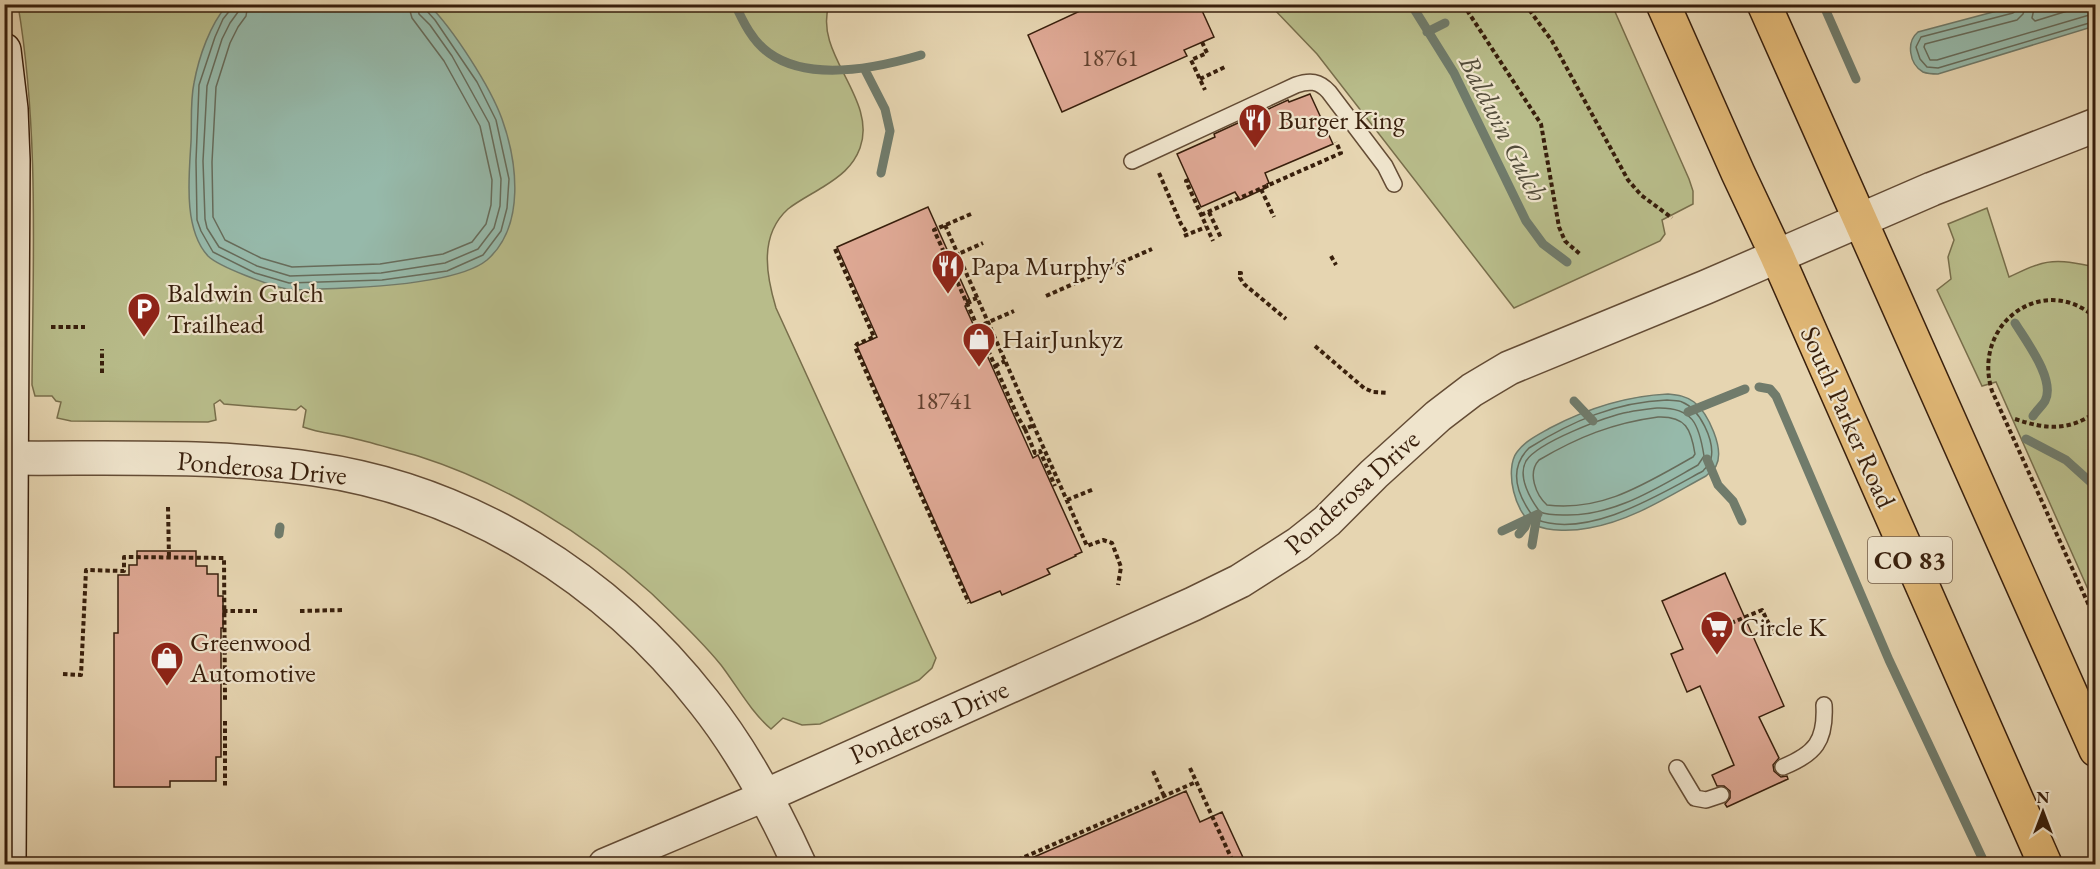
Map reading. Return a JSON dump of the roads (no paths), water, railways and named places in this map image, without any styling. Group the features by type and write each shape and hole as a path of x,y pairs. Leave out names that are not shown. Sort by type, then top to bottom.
{"highway":[{"name":"South Parker Road","path":"1663,4 1777,255 2045,864"},
{"path":"1764,4 2096,750"}],"street":[{"path":"4,50 13,151 8,458 9,864"},
{"name":"Ponderosa Drive","path":"8,458 195,459 278,464 366,478 443,503 508,534 546,557 590,588 627,619 705,704 744,759 765,796 1240,581 1311,535 1423,429 1487,381 1525,360 1706,287 1932,189 2096,125"},
{"path":"604,864 765,796 799,864"}],"lane":[{"path":"1132,161 1296,85 1313,82 1322,85 1329,92 1384,166 1394,184"},
{"path":"1783,767 1806,756 1815,748 1824,725 1824,705"},
{"path":"1677,768 1695,798 1706,800 1721,795"}],"water":[{"path":"2023,4 2095,5 2095,26 1938,74 1923,72 1915,64 1911,47 1914,36 1918,32"},
{"path":"227,5 429,5 439,15 480,75 502,119 507,136 514,173 513,212 508,230 499,246 487,260 454,275 407,283 295,290 246,276 208,256 195,232 189,202 192,98 196,73 206,41"},
{"path":"1668,394 1682,396 1694,402 1705,414 1714,432 1718,459 1716,466 1706,476 1635,514 1605,525 1576,530 1554,530 1535,525 1528,520 1517,502 1512,480 1513,460 1524,445 1550,428 1593,409 1637,397"}],"waterway":[{"path":"735,4 749,31 763,48 785,62 803,67 823,70 864,68 921,55"},
{"name":"Baldwin Gulch","path":"1411,4 1454,73 1526,221 1543,244 1567,262"},
{"path":"1823,4 1856,79"},
{"path":"1427,32 1445,23"},
{"path":"864,68 885,109 890,131 881,173"},
{"path":"2015,323 2038,361 2047,382 2045,401 2033,416"},
{"path":"1759,387 1770,389 1776,396 1889,660 1985,864"},
{"path":"1688,412 1745,389"},
{"path":"1574,401 1593,421"},
{"name":"Baldwin Gulch","path":"2026,439 2066,460 2096,487"},
{"path":"1707,459 1718,485 1733,501 1742,521"},
{"path":"1502,531 1538,514"},
{"path":"1532,545 1537,515"},
{"path":"1519,534 1528,519"},
{"path":"279,534 280,527"}],"place":[{"name":"Burger King","path":"1255,149"},
{"name":"Papa Murphy's","path":"948,295"},
{"name":"Baldwin Gulch Trailhead","path":"144,338"},
{"name":"HairJunkyz","path":"979,368"},
{"name":"Circle K","path":"1717,656"},
{"name":"Greenwood Automotive","path":"167,687"}]}
